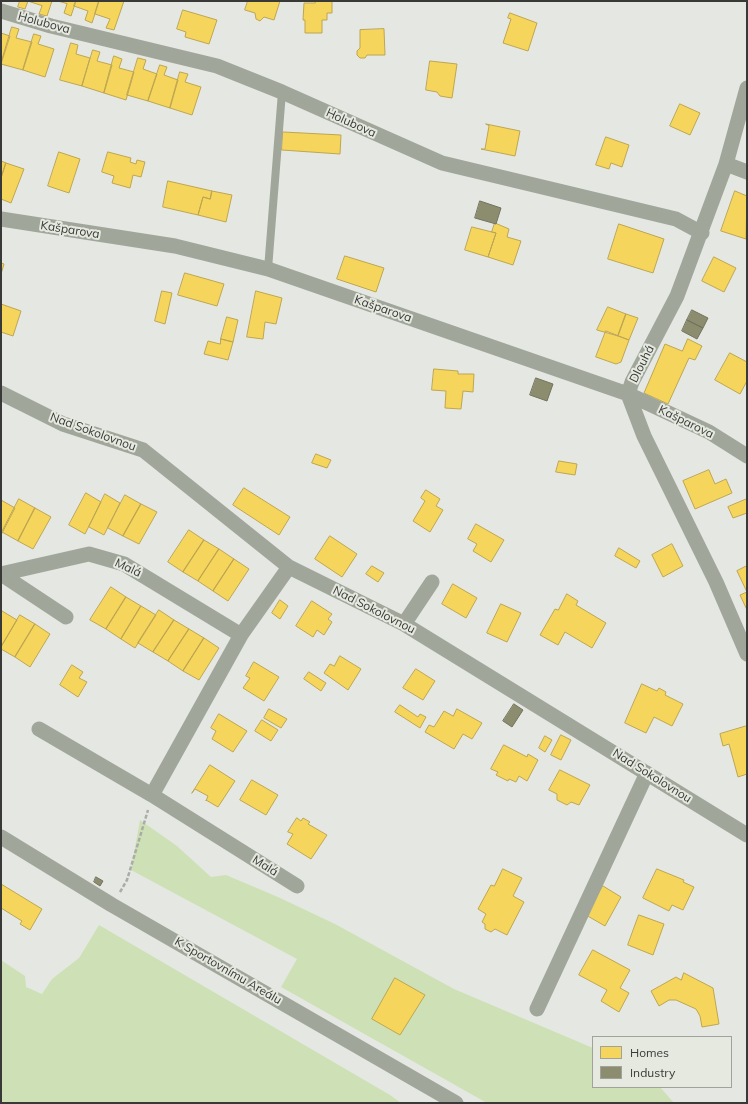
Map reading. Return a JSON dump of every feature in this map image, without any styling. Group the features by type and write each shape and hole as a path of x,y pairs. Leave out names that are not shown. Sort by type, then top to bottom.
{"street":[{"name":"Holubova","path":"1,11 51,26 217,66 282,92 442,163 676,219 702,233"},
{"name":"Dlouhá","path":"747,88 726,164 702,233 677,296 632,382 628,394 644,436 716,582 747,654"},
{"path":"726,164 747,172"},
{"name":"Kašparova","path":"1,219 175,246 268,269 628,394 709,432 747,456"},
{"name":"Nad Sokolovnou","path":"1,393 63,424 143,450 288,567 404,624 747,835"},
{"name":"Malá","path":"1,574 89,554 124,564 241,635"},
{"path":"152,794 241,635 288,567"},
{"name":"Malá","path":"1,574 66,617"},
{"path":"404,624 432,582"},
{"name":"Malá","path":"39,729 152,794 297,886"},
{"path":"537,1009 647,773"},
{"name":"K Sportovnímu Areálu","path":"1,837 112,905 456,1103"}],"lane":[{"path":"268,269 282,92"}],"path":[{"path":"112,905 127,880 152,794"}],"green space":[{"path":"140,820 177,846 211,877 226,875 278,897 335,924 454,989 592,1048 592,1088 661,1088 674,1103 487,1103 281,987 297,959 131,870"},
{"path":"99,925 390,1095 401,1103 1,1103 1,960 25,976 26,987 42,994 52,979 79,958"}],"building: Homes":[{"path":"20,1 28,1 25,9 18,7"},
{"path":"28,1 52,1 47,16 39,14 42,6"},
{"path":"58,1 76,1 71,16 64,13 67,4"},
{"path":"76,1 99,1 92,23 85,20 88,11 74,6"},
{"path":"99,1 124,1 114,30 106,28 110,19 95,14"},
{"path":"248,1 280,1 274,20 264,17 260,21 256,19 255,13 245,10"},
{"path":"315,1 332,1 332,13 327,13 327,20 322,20 322,33 305,33 305,20 303,20 304,3 315,3"},
{"path":"183,10 217,20 209,44 185,37 186,32 177,29"},
{"path":"510,13 537,23 528,51 503,43 511,19 508,18"},
{"path":"12,27 19,29 16,38 32,42 23,70 1,64"},
{"path":"384,29 385,55 367,55 365,58 360,58 357,55 357,51 360,48 360,30"},
{"path":"1,33 10,36 1,64"},
{"path":"34,34 41,36 38,44 54,49 45,77 23,70"},
{"path":"71,43 78,45 76,54 90,58 82,86 60,80"},
{"path":"93,50 100,52 97,61 112,65 104,93 82,86"},
{"path":"114,56 122,59 119,68 134,72 126,100 104,93"},
{"path":"138,58 146,60 143,69 157,74 148,101 127,95"},
{"path":"430,61 457,64 452,98 440,96 437,92 426,90"},
{"path":"160,65 167,67 164,75 178,80 170,108 148,101"},
{"path":"180,72 188,74 185,82 201,87 192,115 170,108"},
{"path":"680,104 700,113 690,135 670,126"},
{"path":"486,124 520,131 515,156 481,149 485,149 489,126"},
{"path":"283,132 341,135 340,154 282,150"},
{"path":"606,137 629,145 622,167 611,163 609,169 596,165"},
{"path":"59,152 80,159 69,193 48,186"},
{"path":"108,152 131,158 130,162 136,164 137,160 145,162 141,177 133,175 130,188 112,183 114,176 102,172"},
{"path":"1,161 6,163 1,178"},
{"path":"6,163 24,169 11,203 1,199 1,178"},
{"path":"168,181 212,191 210,199 203,197 198,215 163,207"},
{"path":"212,191 232,195 226,222 198,215 203,197 210,199"},
{"path":"735,191 747,196 746,239 721,231"},
{"path":"495,223 509,229 507,237 521,241 513,265 488,257 496,233 492,232"},
{"path":"619,224 664,239 653,273 608,259"},
{"path":"472,227 496,233 488,257 465,250"},
{"path":"345,256 384,268 376,292 337,279"},
{"path":"714,257 736,268 724,292 702,281"},
{"path":"1,263 4,264 1,274"},
{"path":"185,273 224,284 217,306 178,295"},
{"path":"162,291 172,293 165,324 155,321"},
{"path":"256,291 282,298 276,324 265,322 263,339 247,337"},
{"path":"1,304 21,311 13,336 1,332"},
{"path":"608,307 626,314 618,336 597,330"},
{"path":"626,314 638,318 629,340 618,336"},
{"path":"227,317 238,320 233,342 221,339"},
{"path":"606,331 629,340 621,362 616,364 596,357"},
{"path":"221,339 233,342 228,360 204,354 208,341 220,344"},
{"path":"688,339 702,346 695,360 689,358 668,404 644,393 665,344 682,351"},
{"path":"730,353 747,362 747,381 740,394 715,380"},
{"path":"434,369 458,371 458,374 474,374 473,392 463,391 461,409 445,408 446,391 432,390"},
{"path":"316,454 331,460 327,468 312,463"},
{"path":"559,461 577,464 575,475 556,472"},
{"path":"709,470 715,484 726,479 732,493 695,509 683,481"},
{"path":"244,488 290,517 279,535 233,505"},
{"path":"426,490 440,499 436,506 443,510 430,532 413,521 425,501 421,498"},
{"path":"86,493 101,502 85,534 69,525"},
{"path":"105,494 120,503 104,535 89,527"},
{"path":"125,495 141,504 123,536 108,528"},
{"path":"19,499 35,508 18,541 2,532"},
{"path":"747,499 747,513 733,518 728,507"},
{"path":"1,500 15,508 1,535"},
{"path":"141,504 157,512 139,544 123,536"},
{"path":"35,508 51,517 33,549 18,541"},
{"path":"476,524 504,540 491,562 473,551 477,544 468,539"},
{"path":"189,530 204,540 183,572 168,562"},
{"path":"330,536 357,554 342,577 315,559"},
{"path":"204,540 219,549 198,581 183,572"},
{"path":"672,544 683,566 663,577 652,555"},
{"path":"619,548 640,561 636,568 615,556"},
{"path":"219,549 234,559 213,591 198,581"},
{"path":"234,559 249,569 228,601 213,591"},
{"path":"372,566 384,573 378,582 366,574"},
{"path":"747,566 747,592 737,571"},
{"path":"453,584 477,598 466,618 442,604"},
{"path":"111,587 126,597 106,629 90,620"},
{"path":"747,592 747,610 740,595"},
{"path":"567,594 578,601 576,605 606,623 592,648 565,632 558,645 540,635 555,609 558,610"},
{"path":"126,597 141,606 121,639 106,629"},
{"path":"280,600 288,606 280,619 272,613"},
{"path":"312,601 332,614 328,619 332,622 324,635 317,630 313,637 296,626"},
{"path":"501,604 521,613 507,642 487,633"},
{"path":"141,606 156,615 135,648 121,639"},
{"path":"159,610 174,620 153,652 138,643"},
{"path":"2,611 17,620 1,647 1,613"},
{"path":"20,615 35,624 15,657 1,649 1,647"},
{"path":"174,620 189,629 168,661 153,652"},
{"path":"35,624 50,634 30,667 15,657"},
{"path":"189,629 204,638 183,671 168,661"},
{"path":"204,638 219,648 199,680 183,671"},
{"path":"340,656 361,669 348,690 324,673 330,664 334,666"},
{"path":"254,662 279,677 264,701 243,688 250,678 246,676"},
{"path":"72,665 83,672 79,678 87,682 78,697 60,685"},
{"path":"416,669 435,681 423,700 403,688"},
{"path":"309,672 326,683 321,691 304,679"},
{"path":"642,684 657,691 659,688 666,692 665,695 683,704 672,726 654,717 646,733 625,723"},
{"path":"400,705 418,717 420,714 426,717 420,728 395,712"},
{"path":"269,709 287,719 281,728 264,718"},
{"path":"457,709 482,723 472,739 463,734 454,749 425,732 429,725 434,727 444,711 453,716"},
{"path":"219,714 247,731 233,752 212,739 216,731 211,728"},
{"path":"262,720 278,730 271,741 255,731"},
{"path":"747,726 747,774 738,777 729,744 723,746 720,734"},
{"path":"561,735 571,740 561,760 551,755"},
{"path":"545,736 552,740 545,752 539,748"},
{"path":"504,745 527,757 528,754 538,760 527,781 519,776 516,782 509,779 508,781 496,775 498,772 491,769"},
{"path":"210,765 235,781 218,807 206,800 208,796 195,789 192,793"},
{"path":"560,770 590,785 579,805 571,802 567,805 557,800 557,794 549,790"},
{"path":"252,780 278,795 266,815 240,800"},
{"path":"297,818 301,821 303,818 310,822 308,824 327,835 311,859 287,844 293,834 288,832"},
{"path":"503,869 522,878 513,896 524,902 507,935 495,929 491,932 485,929 485,924 482,922 486,914 478,909 491,885 494,886"},
{"path":"657,869 684,880 683,882 694,887 683,910 672,905 669,911 643,898"},
{"path":"1,884 42,909 30,930 20,924 22,921 1,908"},
{"path":"603,886 621,897 605,926 586,915"},
{"path":"639,915 664,924 653,955 628,945"},
{"path":"593,950 630,970 620,988 629,993 619,1012 601,1001 607,990 579,975"},
{"path":"684,973 713,988 719,1024 702,1027 700,1016 696,1009 676,1000 669,1000 659,1006 651,991 676,977 681,980"},
{"path":"395,978 425,995 400,1035 372,1019"}],"building: Industry":[{"path":"480,201 501,208 496,224 475,218"},
{"path":"692,310 708,318 703,328 687,320"},
{"path":"687,320 703,328 697,339 682,331"},
{"path":"536,378 553,384 547,401 530,395"},
{"path":"514,704 523,710 512,727 503,721"},
{"path":"96,877 103,881 100,886 94,882"}]}
